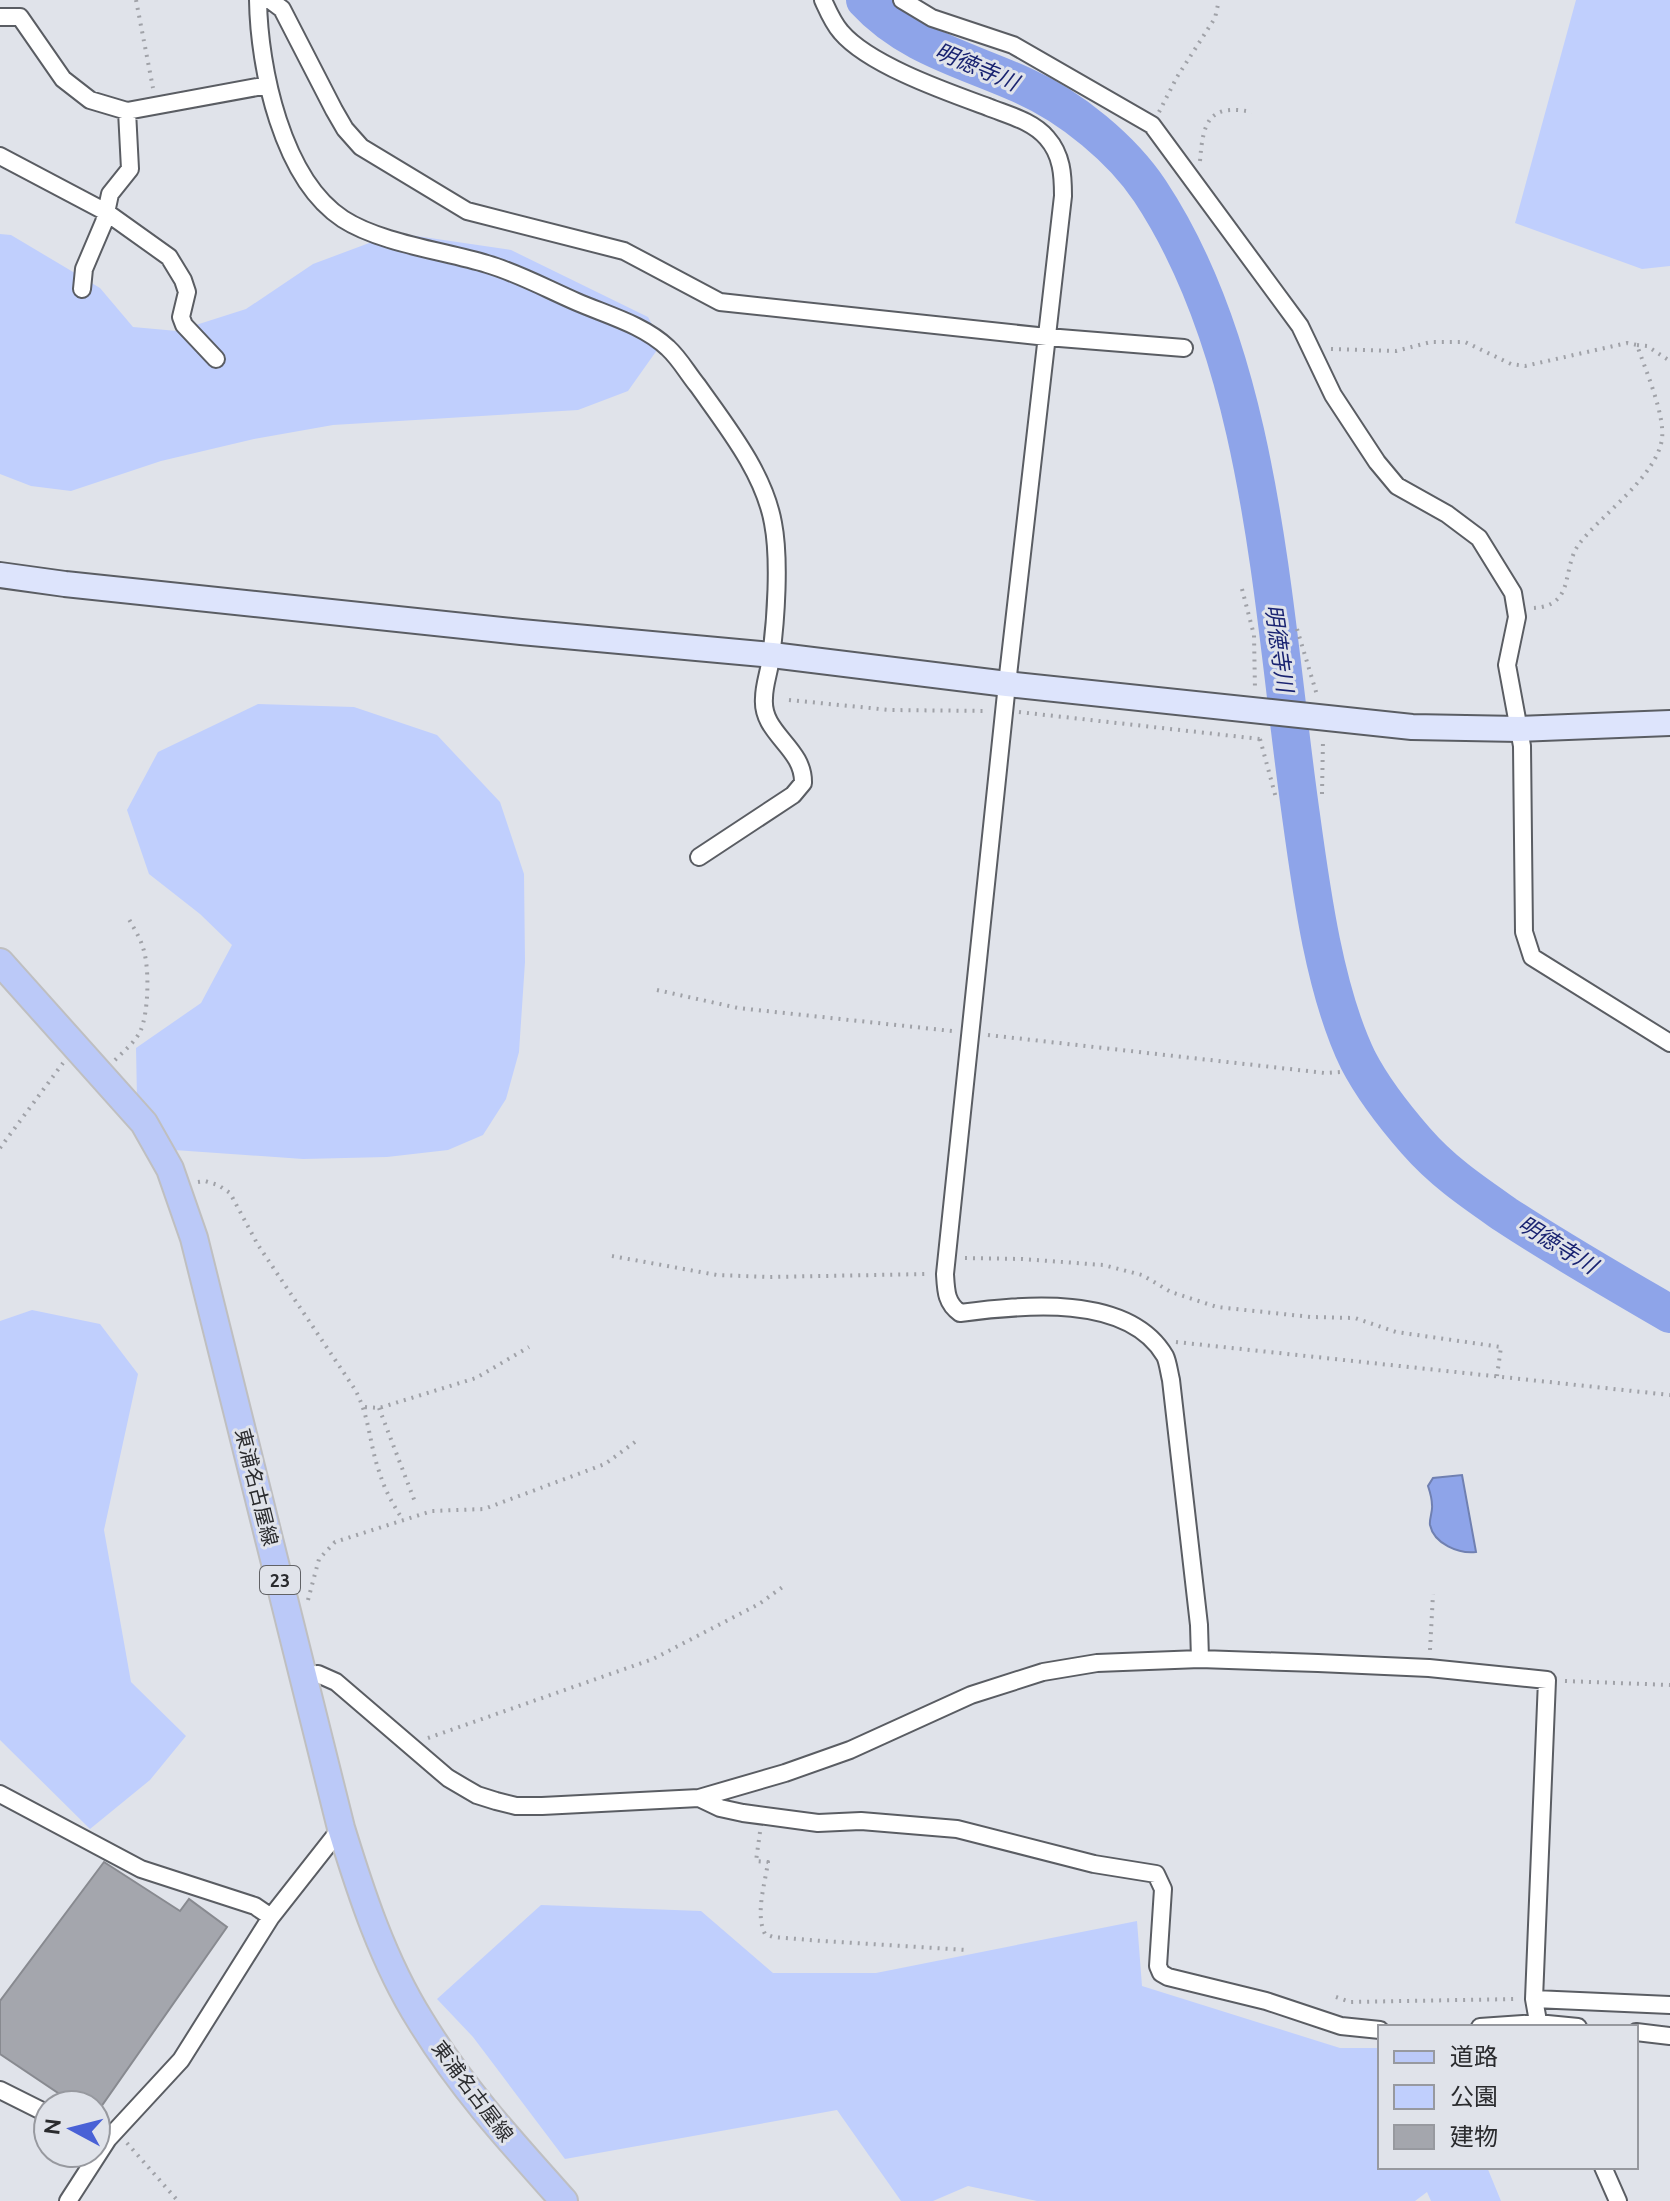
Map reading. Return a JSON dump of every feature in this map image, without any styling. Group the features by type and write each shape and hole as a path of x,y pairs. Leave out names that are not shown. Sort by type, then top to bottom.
{"main road":[{"name":"東浦名古屋線","path":"0,962 144,1123 170,1169 194,1238 341,1828 363,1902 419,2018 467,2089 564,2201"}],"street":[{"path":"258,0 268,85 280,127 298,164 324,201 342,218 369,232 501,269 641,330 668,347 715,410 748,462 767,500 776,543 772,655 764,711 775,733 798,758 803,783 793,795 699,857"},
{"path":"270,0 282,9 334,110 361,147 467,211 624,251 720,302 1047,337 1184,348"},
{"path":"823,0 840,32 872,55 904,74 1020,119 1049,139 1063,172 1063,196 1007,684 946,1267 946,1293 951,1306 960,1313 1021,1306 1092,1311 1119,1317 1146,1335 1165,1357 1171,1380 1199,1625 1200,1659"},
{"path":"902,0 932,18 1013,45 1152,125 1300,326 1333,395 1377,462 1397,486 1447,514 1479,538 1513,593 1516,609 1507,665 1519,729 1523,772 1524,932 1532,957 1670,1043"},
{"path":"0,17 20,17 63,79 90,100 127,111 268,85"},
{"path":"82,289 84,269 110,194 130,169 127,111"},
{"path":"0,156 106,212 169,257 187,292 181,317 184,325 216,359"},
{"path":"0,575 505,631 772,655 1007,684 1412,727 1519,729 1670,723"},
{"path":"303,1675 318,1674 336,1682 448,1778 477,1795 516,1806 699,1798 850,1750 971,1695 1043,1672 1097,1663 1200,1659 1429,1668 1547,1680 1534,1999 1538,2025"},
{"path":"0,1794 141,1869 255,1906 271,1917"},
{"path":"699,1798 720,1808 818,1823 861,1821 957,1829 1080,1861 1156,1874 1163,1889 1158,1966 1161,1973 1266,2001 1341,2026 1378,2030"},
{"path":"112,2129 181,2060 271,1917 341,1828"},
{"path":"1534,1999 1670,2005"},
{"path":"1638,2032 1670,2036"},
{"path":"0,2090 32,2106"},
{"path":"68,2201 87,2169"},
{"path":"1604,2169 1618,2201"}],"path":[{"path":"136,0 156,106"},
{"path":"1152,125 1177,77 1215,18 1219,0"},
{"path":"1195,181 1199,176 1205,125 1211,117 1221,110 1252,112"},
{"path":"1315,357 1329,349 1396,351 1431,342 1452,341 1477,345 1511,364 1525,366 1627,343 1647,346 1670,361"},
{"path":"1516,609 1549,607 1561,597 1578,546 1650,466 1659,449 1661,422 1637,345"},
{"path":"789,700 890,710 1005,710 1260,739"},
{"path":"101,1074 135,1040 145,1020 146,962 143,946 128,917"},
{"path":"657,990 738,1008 1325,1073 1340,1072"},
{"path":"0,1148 76,1046"},
{"path":"178,1190 205,1181 230,1193 258,1245 365,1407 380,1475 403,1520"},
{"path":"612,1256 717,1275 769,1277 946,1267 1022,1259 1103,1265 1142,1275 1171,1292 1217,1307 1311,1317 1355,1318 1396,1332 1501,1347 1497,1376"},
{"path":"1158,1348 1176,1342 1670,1395"},
{"path":"365,1407 379,1408 476,1378 529,1347"},
{"path":"379,1408 415,1502"},
{"path":"293,1632 302,1619 319,1559 335,1542 432,1511 484,1509 605,1464 635,1442"},
{"path":"408,1745 653,1659 759,1604 784,1586"},
{"path":"1429,1668 1433,1594"},
{"path":"1547,1680 1670,1685"},
{"path":"763,1816 756,1861 768,1862 760,1925 765,1934 822,1941 967,1950"},
{"path":"1336,1997 1350,2002 1534,1999"},
{"path":"112,2139 178,2201"}],"green space":[{"path":"1576,0 1670,0 1670,266 1642,269 1515,223"},
{"path":"396,233 511,250 648,317 662,343 628,391 578,410 333,425 254,439 161,461 71,491 31,486 0,474 0,234 11,235 100,288 133,327 177,331 246,309 313,264"},
{"path":"258,704 354,707 437,735 500,802 524,874 525,962 519,1052 506,1099 483,1135 448,1150 387,1157 303,1159 174,1150 137,1098 136,1048 201,1003 232,945 200,914 149,874 127,810 158,752"},
{"path":"32,1310 100,1324 138,1374 104,1530 131,1682 186,1736 150,1780 90,1829 0,1740 0,1321"},
{"path":"541,1905 701,1911 773,1973 876,1973 1137,1921 1142,1986 1340,2048 1378,2048 1378,2169 1488,2169 1501,2201 1431,2201 1427,2192 1415,2201 1037,2201 968,2186 933,2201 901,2201 837,2110 565,2159 473,2037 437,1999"}],"shaded area":[{"path":"1462,1475 1476,1552 1448,1546 1436,1538 1430,1525 1432,1507 1428,1486 1433,1478"}],"building":[{"path":"104,1862 180,1911 189,1899 227,1927 112,2091 52,2089 0,2054 0,2001"}],"waterway":[{"name":"明徳寺川","path":"865,0 900,30 919,41 1024,86 1060,105 1110,145 1150,191 1187,258 1217,330 1239,407 1270,567 1299,801 1320,934 1336,1000 1358,1060 1400,1122 1448,1172 1526,1228 1670,1314"}]}
